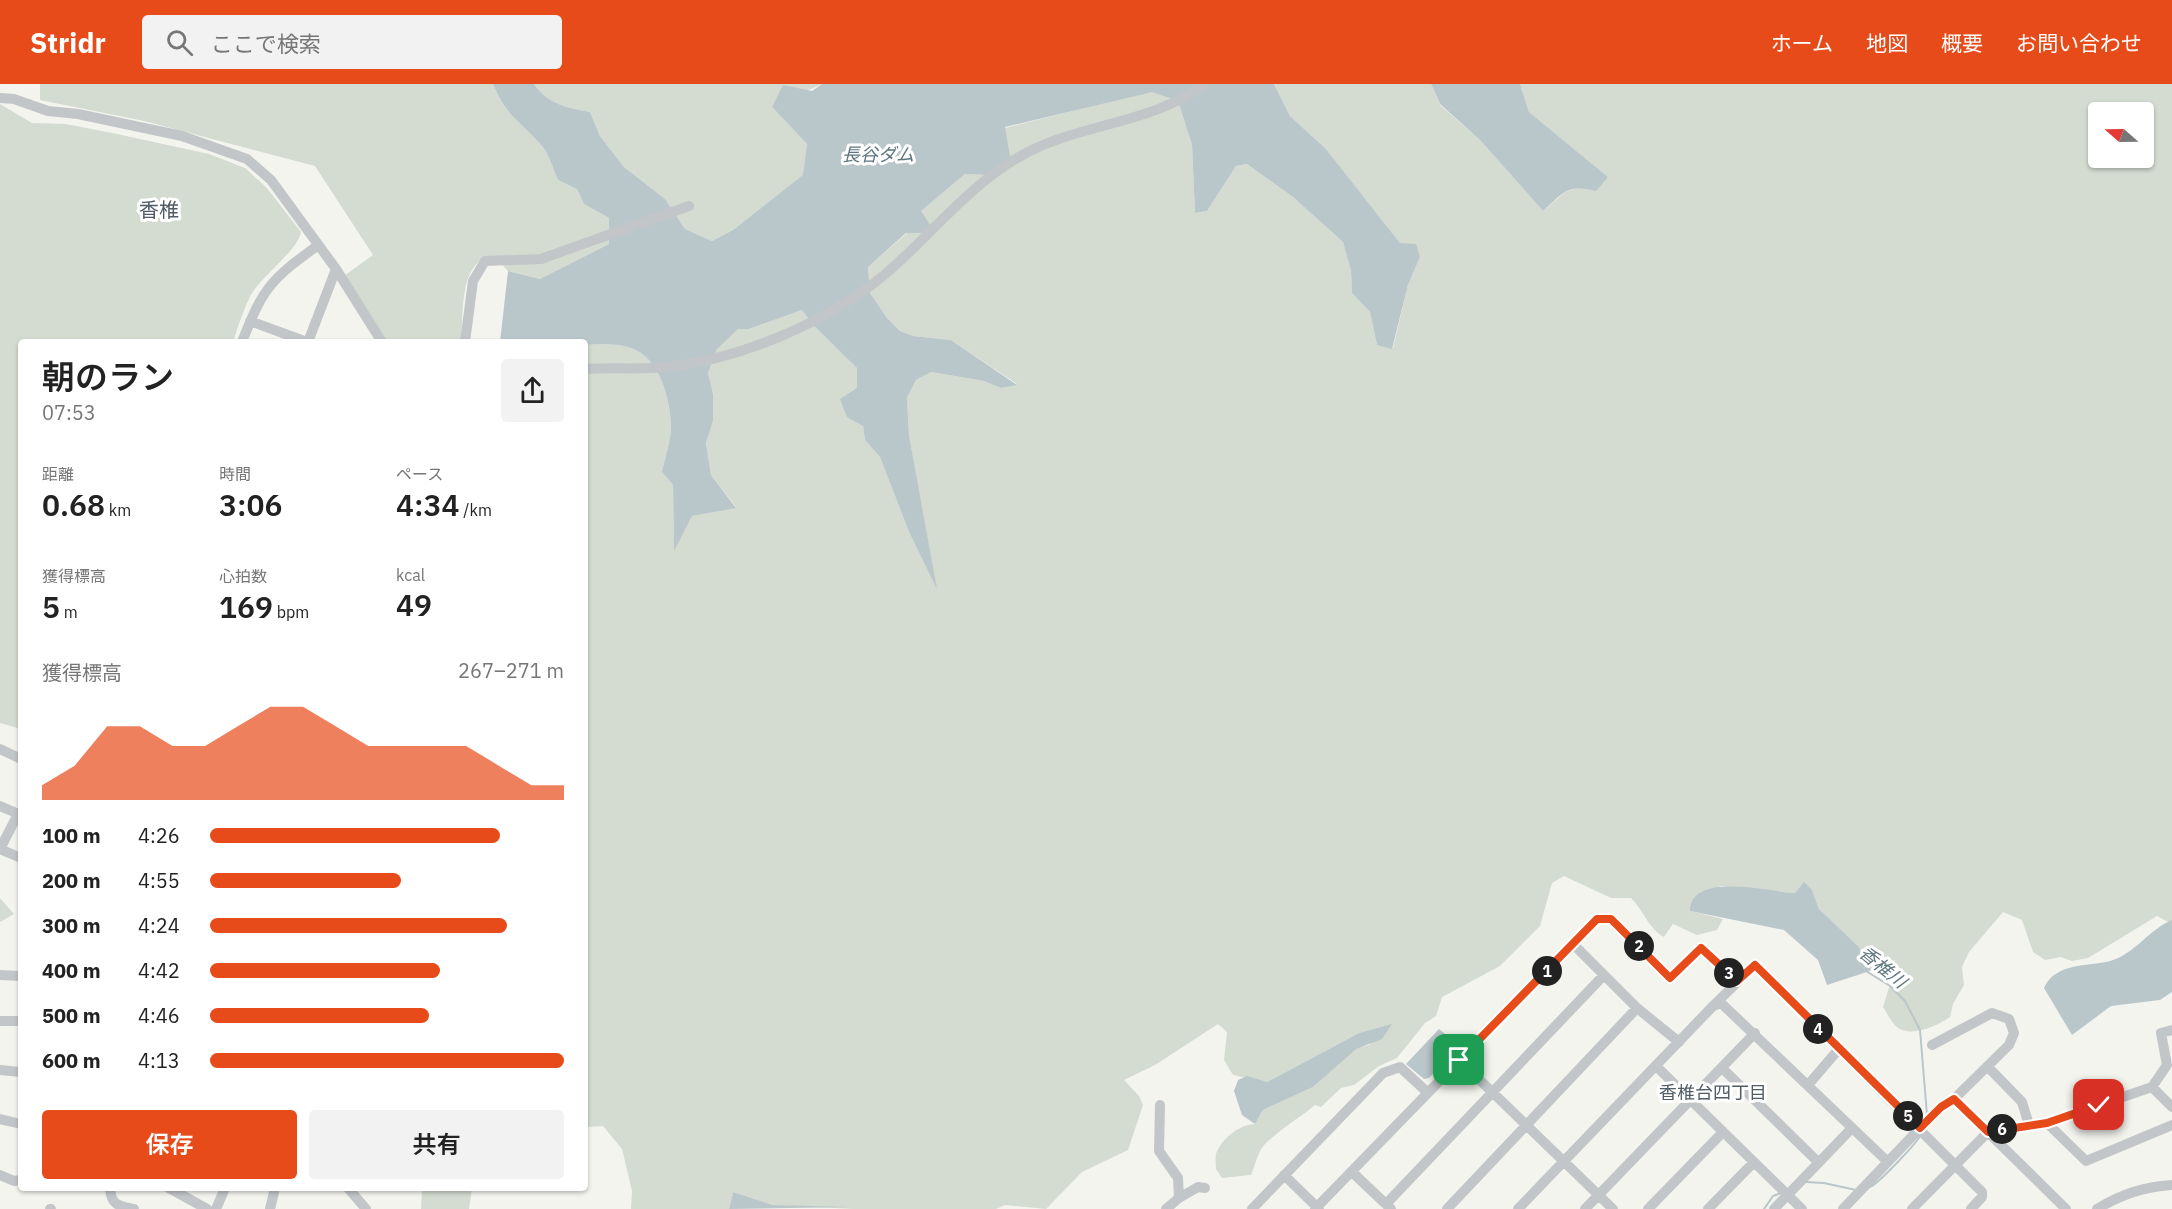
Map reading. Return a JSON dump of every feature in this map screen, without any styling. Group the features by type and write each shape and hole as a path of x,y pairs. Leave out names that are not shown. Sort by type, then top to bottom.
{"street":[{"path":"588,369 667,367 735,351 782,336 825,314 882,277 976,187 1019,158 1056,141 1158,110 1205,84"},
{"path":"0,98 14,99 48,111 78,114 182,136 247,159 271,180 336,269 380,339"},
{"path":"465,339 475,274 485,261 541,259 686,208"},
{"path":"243,339 266,288 284,270 317,246"},
{"path":"308,339 336,269"},
{"path":"250,321 299,339"},
{"path":"0,749 18,758"},
{"path":"0,806 18,814"},
{"path":"18,818 0,849 18,857"},
{"path":"1284,1175 1317,1208 1597,919 1611,919 1670,978 1701,948 1737,981"},
{"path":"1574,945 1637,1008 1679,1042"},
{"path":"1518,1209 1755,965 1982,1192 1982,1197 1971,1209"},
{"path":"0,975 18,976"},
{"path":"1352,1172 1388,1206 1604,975"},
{"path":"1713,1006 1721,1003 1729,1008 1888,1162"},
{"path":"1447,1209 1637,1008"},
{"path":"1843,1209 1941,1107 1954,1099 1989,1067 2009,1045 2014,1033 2009,1019 1992,1013 1932,1045"},
{"path":"0,1021 18,1021"},
{"path":"1912,1209 1988,1132 2047,1123 2152,1087 2170,1064 2161,1032 2172,1030"},
{"path":"1585,1209 1755,1033"},
{"path":"1808,1085 1838,1050"},
{"path":"1459,1060 1613,1209"},
{"path":"1656,1066 1802,1209"},
{"path":"1252,1209 1383,1073 1400,1067 1427,1092"},
{"path":"1989,1067 2022,1102 2029,1125"},
{"path":"1722,1068 1818,1162"},
{"path":"0,1070 18,1072"},
{"path":"2152,1087 2172,1107"},
{"path":"1954,1099 2066,1209"},
{"path":"1160,1105 1159,1151 1178,1178 1179,1198"},
{"path":"0,1119 18,1123"},
{"path":"2047,1123 2086,1161 2172,1125"},
{"path":"1774,1209 1851,1128"},
{"path":"1648,1209 1723,1132"},
{"path":"1708,1209 1754,1162"},
{"path":"0,1175 18,1180"},
{"path":"2097,1209 2126,1193 2147,1187 2172,1185"},
{"path":"1166,1209 1198,1187 1205,1188"},
{"path":"110,1191 111,1199 116,1205 134,1209"},
{"path":"174,1191 207,1209"},
{"path":"216,1209 224,1191"},
{"path":"270,1209 274,1191"},
{"path":"351,1191 366,1209"}],"shaded area":[{"path":"40,84 493,84 509,112 544,149 558,180 577,189 584,204 609,218 609,244 540,279 508,271 497,259 488,256 478,262 467,281 461,339 386,339 344,276 373,255 315,166 144,121 40,100"},
{"path":"534,84 822,84 772,107 807,144 804,175 733,230 712,241 685,229 665,199 624,167 600,136 590,112 566,107 552,101"},
{"path":"1274,84 1431,84 1440,105 1480,140 1543,211 1565,192 1608,177 1529,112 1520,84 2172,84 2172,924 2157,916 2088,958 2072,961 2061,957 2045,960 2033,952 2022,920 2003,912 1969,952 1962,967 1964,985 1953,1004 1950,1017 1924,1030 1909,1031 1897,1027 1883,1007 1893,975 1873,970 1859,947 1819,909 1812,890 1804,883 1795,893 1720,886 1690,911 1723,919 1717,930 1697,935 1673,924 1664,937 1654,929 1631,898 1611,898 1564,876 1552,883 1540,926 1500,966 1442,997 1436,1016 1425,1023 1397,1058 1379,1066 1354,1085 1341,1088 1321,1107 1315,1105 1266,1143 1260,1151 1251,1175 1222,1178 1216,1169 1216,1154 1222,1143 1237,1130 1255,1124 1263,1110 1313,1087 1356,1048 1369,1045 1391,1025 1359,1033 1267,1082 1233,1075 1224,1060 1227,1032 1218,1024 1155,1065 1124,1080 1139,1096 1143,1105 1128,1150 1082,1172 1046,1209 1005,1205 996,1209 853,1209 773,1205 733,1192 729,1209 631,1209 632,1191 622,1149 603,1126 588,1127 588,345 602,344 631,348 649,360 662,380 671,426 662,472 673,485 674,549 692,516 736,507 711,475 706,443 713,421 713,394 708,373 717,348 738,329 749,329 802,310 815,327 857,368 857,388 865,440 880,457 909,532 936,586 909,435 907,398 916,380 931,372 984,381 1001,388 1017,384 951,340 913,336 900,331 887,318 870,293 868,267 907,233 921,211 965,174 987,175 1005,128 1152,91 1178,101 1192,145 1195,213 1207,211 1236,166 1247,164 1293,197 1343,242 1351,271 1352,293 1370,312 1377,345 1393,348 1408,285 1420,257 1400,243 1326,149 1290,116"},
{"path":"0,104 32,123 66,124 117,134 209,154 245,168 267,188 301,232 299,239 288,254 252,293 234,339 18,339 18,728 0,723"},
{"path":"0,898 14,914 0,922"},
{"path":"422,1191 472,1191 469,1209 421,1209"}],"water":[{"name":"長谷ダム","path":"493,84 534,84 552,101 566,107 590,112 600,136 624,167 665,199 685,229 712,241 733,230 803,175 807,144 772,107 783,85 812,91 822,84 1274,84 1290,116 1326,149 1400,243 1416,244 1420,257 1408,285 1392,349 1377,345 1370,312 1352,293 1351,271 1343,242 1293,197 1247,164 1236,166 1207,211 1195,213 1192,145 1178,101 1152,92 1005,127 1010,157 987,175 965,174 921,211 930,225 922,233 906,233 868,267 870,293 887,318 900,331 913,336 951,340 1017,385 1001,388 984,381 931,372 916,380 907,398 909,435 937,589 909,532 880,457 865,440 863,426 847,417 840,399 857,388 857,368 815,327 802,310 749,329 738,329 717,349 708,373 713,394 713,421 706,443 711,475 736,508 692,516 674,551 673,485 662,472 670,437 670,415 666,392 649,360 641,353 620,345 588,345 588,339 500,339 508,271 540,279 609,244 609,218 584,204 577,189 558,180 544,149 509,112"},
{"path":"1431,84 1520,84 1529,112 1608,177 1596,191 1579,188 1566,191 1543,211 1480,140 1440,104"},
{"path":"1804,882 1812,890 1819,909 1859,947 1873,970 1827,985 1818,960 1784,930 1690,911 1694,899 1703,891 1717,887 1795,893"},
{"path":"2172,920 2172,992 2160,1000 2111,1006 2072,1035 2044,988 2049,980 2056,974 2073,967 2119,958 2163,924"},
{"path":"1392,1024 1382,1039 1356,1049 1313,1087 1263,1110 1255,1124 1242,1115 1234,1091 1238,1080 1247,1076 1267,1082 1359,1033"},
{"path":"1439,1029 1457,1044 1458,1048 1429,1078 1424,1079 1406,1064"},
{"path":"733,1192 773,1205 849,1207 729,1209"}],"waterway":[{"name":"香椎川","path":"1866,971 1890,986 1905,1001 1920,1030 1927,1115"},
{"name":"香椎川","path":"1870,1187 1898,1162 1921,1134"},
{"name":"香椎川","path":"1806,1182 1824,1183 1856,1190"},
{"name":"香椎川","path":"1764,1209 1773,1196 1781,1193"}],"district":[{"name":"香椎","path":"159,209"},
{"name":"香椎台四丁目","path":"1713,1092"}],"route":[{"path":"1459,1060 1597,919 1611,919 1670,978 1701,948 1737,981 1755,965 1838,1050 1920,1128 1941,1107 1954,1099 1988,1132 2047,1123 2099,1105"}]}
